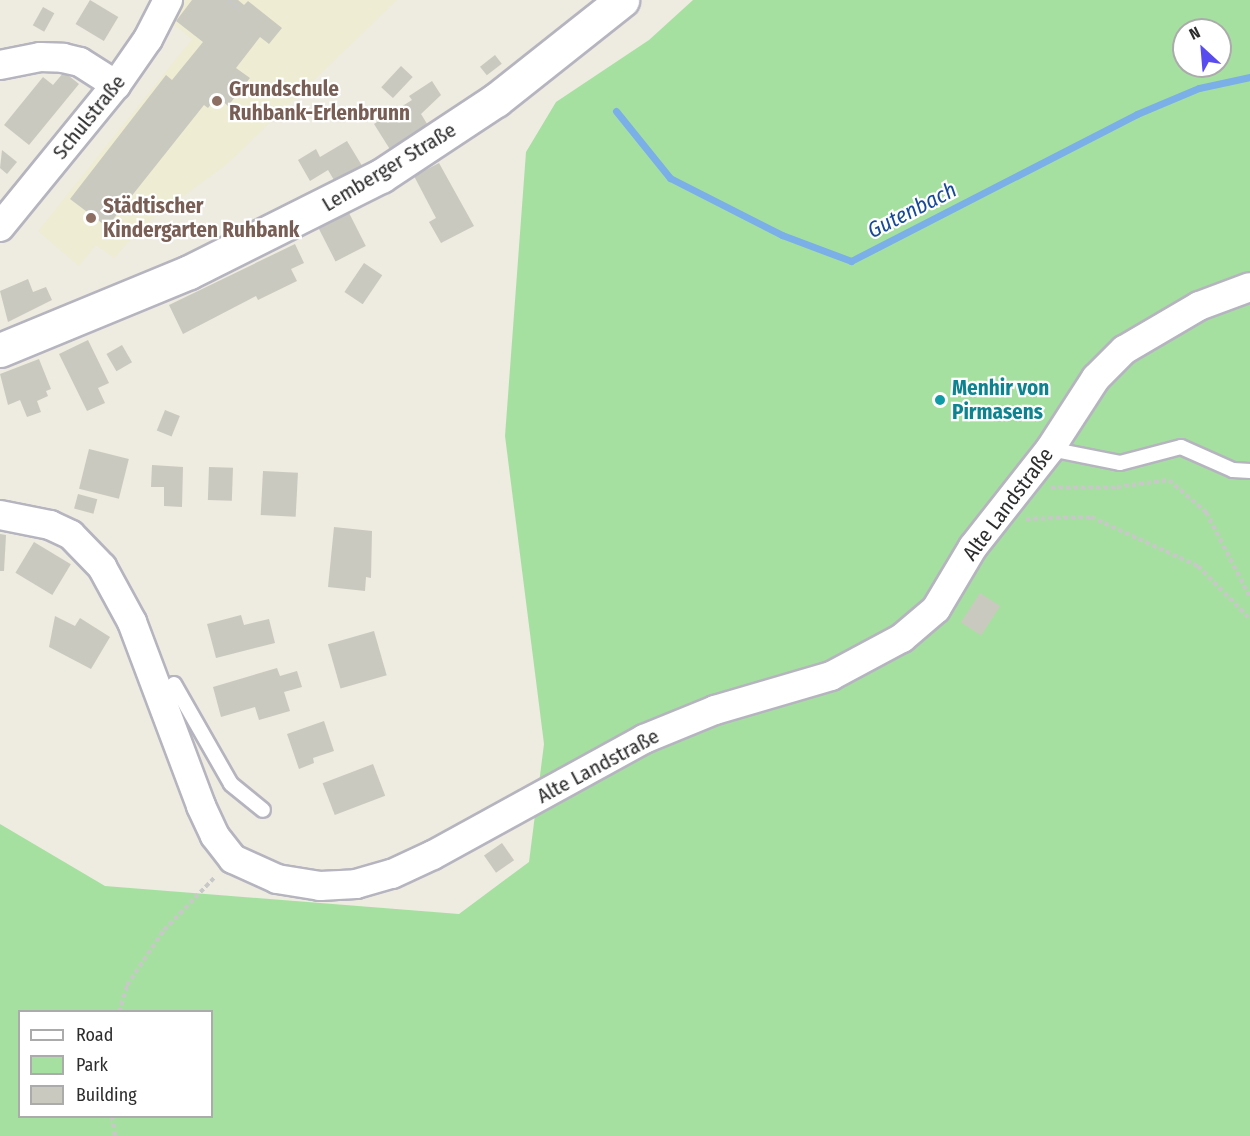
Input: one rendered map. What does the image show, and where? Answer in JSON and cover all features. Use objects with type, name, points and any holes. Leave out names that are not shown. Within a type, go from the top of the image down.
[{"type":"main road","name":"Lemberger Straße","points":[[0,350],[189,272],[381,176],[496,100],[611,5]]},
{"type":"street","name":"Schulstraße","points":[[0,227],[116,85],[148,39],[168,0]]},
{"type":"street","points":[[0,65],[40,57],[63,58],[80,62],[116,85]]},
{"type":"street","name":"Alte Landstraße","points":[[0,516],[50,525],[71,535],[102,567],[132,622],[201,806],[215,836],[233,859],[277,879],[320,886],[356,884],[392,874],[508,815],[644,739],[684,721],[831,676],[860,663],[902,638],[936,609],[993,520],[1050,449],[1096,378],[1124,350],[1199,306],[1250,287]]},
{"type":"lane","points":[[1050,449],[1120,463],[1181,447],[1233,470],[1250,471]]},
{"type":"lane","points":[[174,684],[231,784],[263,810]]},
{"type":"path","points":[[228,0],[240,10]]},
{"type":"path","points":[[1020,488],[1117,487],[1169,480],[1206,512],[1250,597]]},
{"type":"path","points":[[993,520],[1091,517],[1198,566],[1250,619]]},
{"type":"path","points":[[119,1010],[127,985],[164,930],[233,859]]},
{"type":"path","points":[[112,1118],[115,1136]]},
{"type":"shaded area","name":"Grundschule Ruhbank-Erlenbrunn","points":[[185,0],[397,0],[227,164],[143,226],[114,258],[96,245],[79,266],[38,231],[192,39],[169,21]]},
{"type":"green space","points":[[693,0],[1250,0],[1250,1136],[0,1136],[0,824],[105,886],[459,914],[529,862],[544,744],[505,436],[526,152],[556,102],[649,40]]},
{"type":"building","points":[[90,0],[118,17],[104,41],[76,24]]},
{"type":"building","points":[[192,0],[238,0],[244,5],[248,1],[282,28],[269,44],[260,37],[236,68],[250,78],[228,106],[217,96],[208,108],[204,105],[107,227],[70,199],[166,75],[172,80],[203,42],[176,21]]},
{"type":"building","points":[[43,7],[54,13],[44,32],[33,25]]},
{"type":"building","points":[[495,55],[502,64],[487,75],[480,67]]},
{"type":"building","points":[[401,66],[413,77],[393,98],[381,87]]},
{"type":"building","points":[[64,72],[79,84],[29,145],[4,125],[43,77],[53,85]]},
{"type":"building","points":[[432,81],[441,95],[421,114],[429,127],[391,151],[374,124],[412,100],[409,96]]},
{"type":"building","points":[[347,141],[364,169],[337,185],[328,170],[310,181],[298,160],[316,149],[320,157]]},
{"type":"building","points":[[2,150],[17,162],[7,174],[0,168]]},
{"type":"building","points":[[439,163],[474,226],[441,243],[429,222],[436,218],[414,176]]},
{"type":"building","points":[[349,213],[366,246],[336,261],[319,228]]},
{"type":"building","points":[[295,244],[304,263],[291,269],[297,281],[258,300],[256,296],[183,334],[169,305]]},
{"type":"building","points":[[364,263],[382,275],[363,304],[344,292]]},
{"type":"building","points":[[28,279],[33,292],[46,287],[52,300],[8,322],[0,291]]},
{"type":"building","points":[[88,340],[109,383],[98,388],[105,403],[87,411],[59,354]]},
{"type":"building","points":[[122,345],[132,362],[116,371],[106,354]]},
{"type":"building","points":[[39,359],[51,389],[46,391],[48,396],[37,401],[41,412],[27,417],[20,400],[8,405],[0,374]]},
{"type":"building","points":[[165,410],[180,416],[172,436],[157,430]]},
{"type":"building","points":[[89,449],[129,459],[119,499],[79,489]]},
{"type":"building","points":[[152,465],[183,467],[182,507],[164,506],[164,487],[151,487]]},
{"type":"building","points":[[209,467],[233,468],[232,501],[208,500]]},
{"type":"building","points":[[263,471],[298,473],[296,517],[261,515]]},
{"type":"building","points":[[78,494],[97,499],[93,514],[74,508]]},
{"type":"building","points":[[334,527],[372,531],[371,578],[366,577],[365,591],[328,587]]},
{"type":"building","points":[[0,534],[6,535],[4,571],[0,571]]},
{"type":"building","points":[[34,542],[71,564],[52,595],[15,573]]},
{"type":"building","points":[[980,593],[1000,606],[981,635],[961,622]]},
{"type":"building","points":[[241,615],[244,625],[269,619],[275,643],[216,658],[207,624]]},
{"type":"building","points":[[55,616],[75,626],[80,618],[110,637],[91,669],[49,647]]},
{"type":"building","points":[[374,631],[387,675],[341,688],[328,644]]},
{"type":"building","points":[[277,668],[280,676],[297,671],[302,687],[284,692],[290,711],[259,720],[255,707],[221,717],[213,687]]},
{"type":"building","points":[[324,721],[334,751],[313,758],[314,763],[299,769],[287,734]]},
{"type":"building","points":[[373,764],[385,796],[335,815],[323,783]]},
{"type":"building","points":[[502,843],[514,860],[496,873],[484,856]]},
{"type":"waterway","name":"Gutenbach","points":[[616,111],[670,178],[782,235],[851,261],[1137,114],[1199,88],[1250,77]]},
{"type":"place","name":"Grundschule Ruhbank-Erlenbrunn","points":[[217,101]]},
{"type":"place","name":"Städtischer Kindergarten Ruhbank","points":[[91,218]]},
{"type":"place","name":"Menhir von Pirmasens","points":[[940,400]]}]
